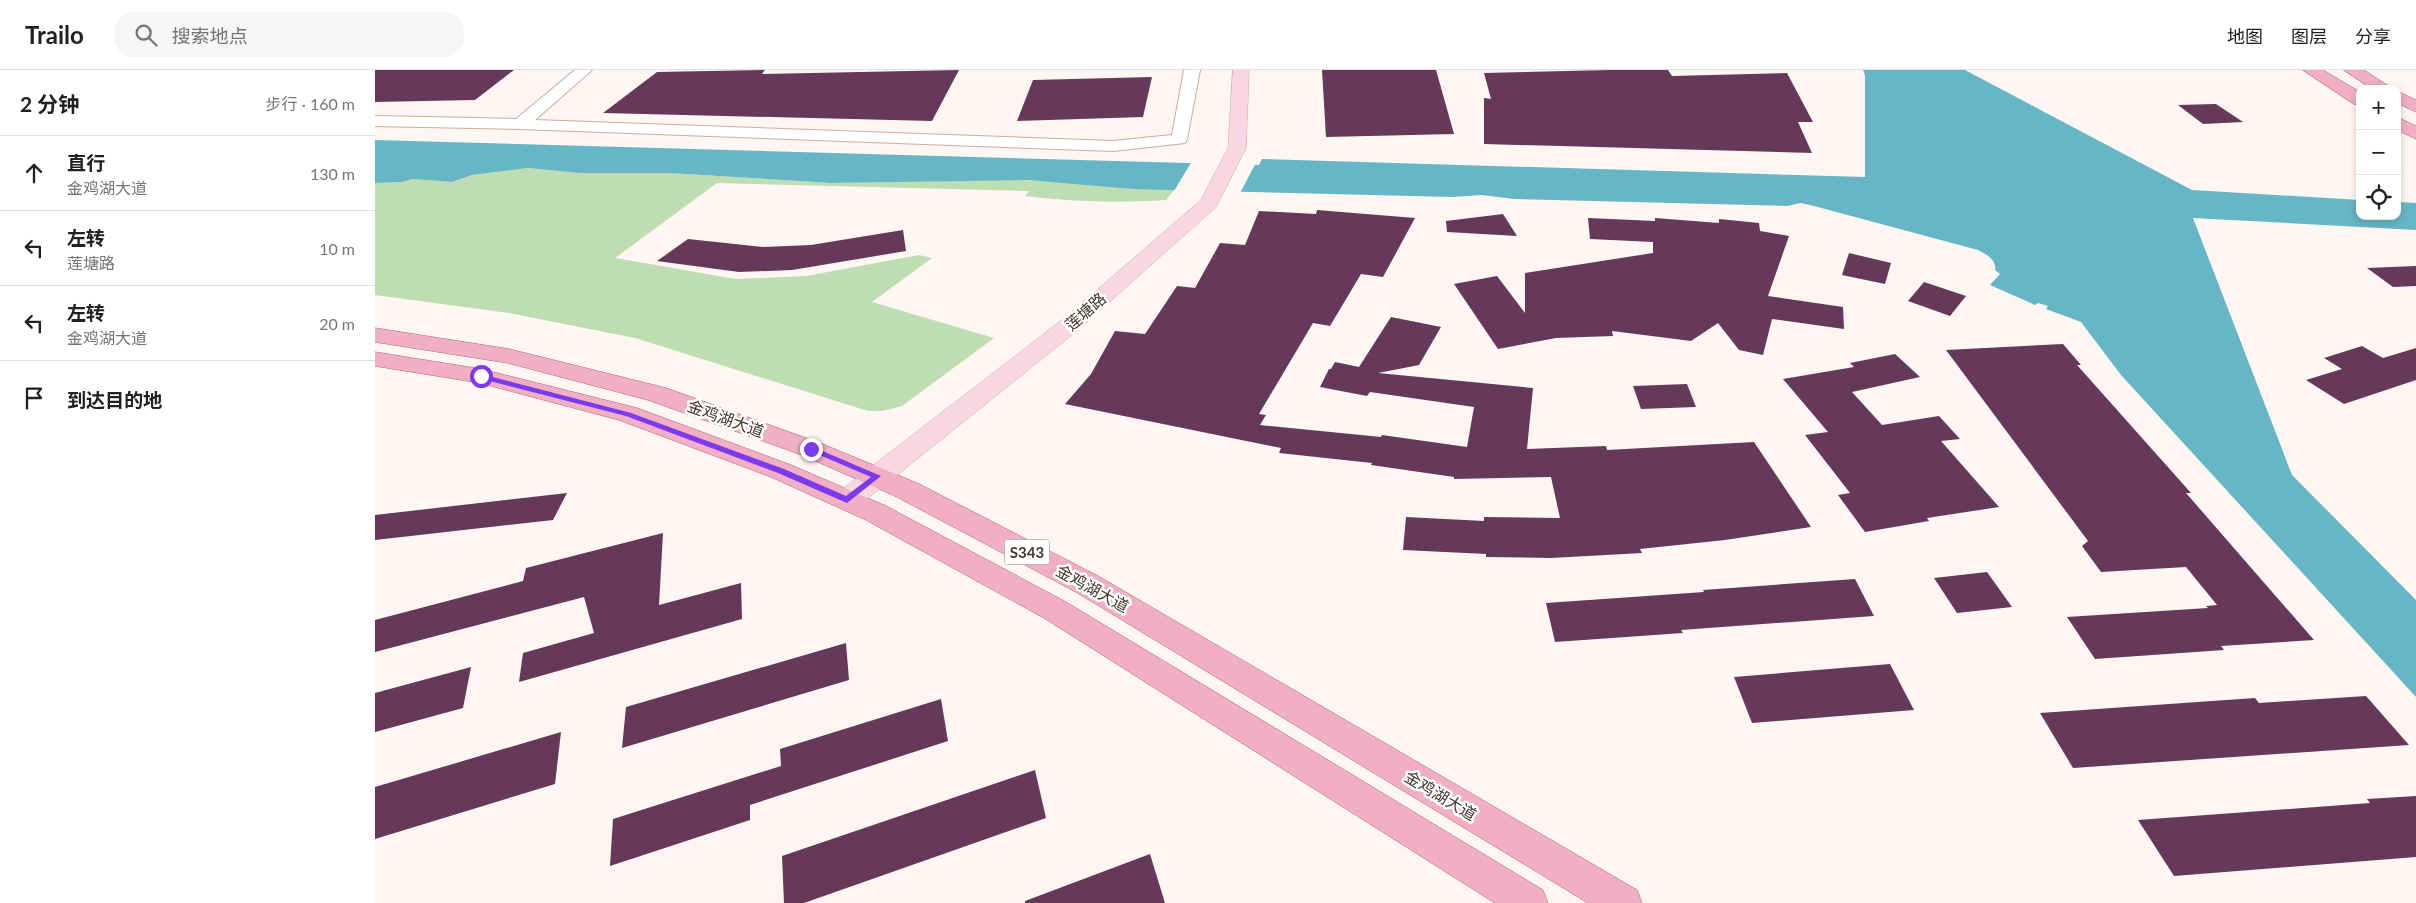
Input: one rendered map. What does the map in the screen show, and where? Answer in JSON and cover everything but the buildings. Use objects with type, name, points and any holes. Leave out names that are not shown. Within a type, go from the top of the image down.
[{"type":"main road","points":[[2311,70],[2356,98]]},
{"type":"main road","points":[[2352,70],[2378,85]]},
{"type":"main road","points":[[2401,98],[2416,107]]},
{"type":"main road","points":[[2401,125],[2416,134]]},
{"type":"main road","name":"金鸡湖大道","points":[[375,336],[509,356],[657,394],[811,449],[877,476],[1087,584],[1623,903]]},
{"type":"main road","name":"金鸡湖大道","points":[[375,359],[481,376],[628,414],[781,471],[876,513],[1055,610],[1529,903]]},
{"type":"street","points":[[520,124],[584,70]]},
{"type":"street","points":[[375,121],[520,124],[1113,146],[1179,139],[1192,70]]},
{"type":"street","name":"莲塘路","points":[[847,500],[1070,325],[1209,202],[1237,148],[1241,70]]},
{"type":"green space","points":[[528,168],[579,173],[669,173],[831,183],[1012,180],[1058,181],[1132,189],[1175,189],[1166,200],[1113,202],[1061,200],[1025,196],[1029,191],[717,183],[615,258],[736,279],[806,276],[919,255],[932,258],[872,302],[994,338],[902,406],[882,411],[868,411],[635,338],[509,313],[375,295],[375,183],[402,182],[413,179],[452,182],[472,175]]},
{"type":"water","points":[[1863,70],[1965,70],[2192,190],[2356,200],[2356,220],[2401,220],[2401,202],[2416,203],[2416,230],[2193,218],[2292,475],[2416,600],[2416,697],[2121,375],[2081,322],[2046,309],[2048,306],[2038,303],[2035,305],[1990,285],[2000,274],[1995,270],[1994,263],[1990,258],[1978,250],[1814,206],[1801,203],[1787,206],[1514,199],[1482,195],[1452,197],[1132,189],[1028,180],[831,183],[669,173],[579,173],[528,168],[472,175],[452,182],[413,179],[402,182],[375,183],[375,140],[1259,165],[1262,159],[1865,177],[1865,75]]},
{"type":"pier","points":[[1192,161],[1256,163],[1240,193],[1174,191]]},
{"type":"route","points":[[481,376],[628,414],[781,471],[847,500],[877,476],[811,449]]}]
